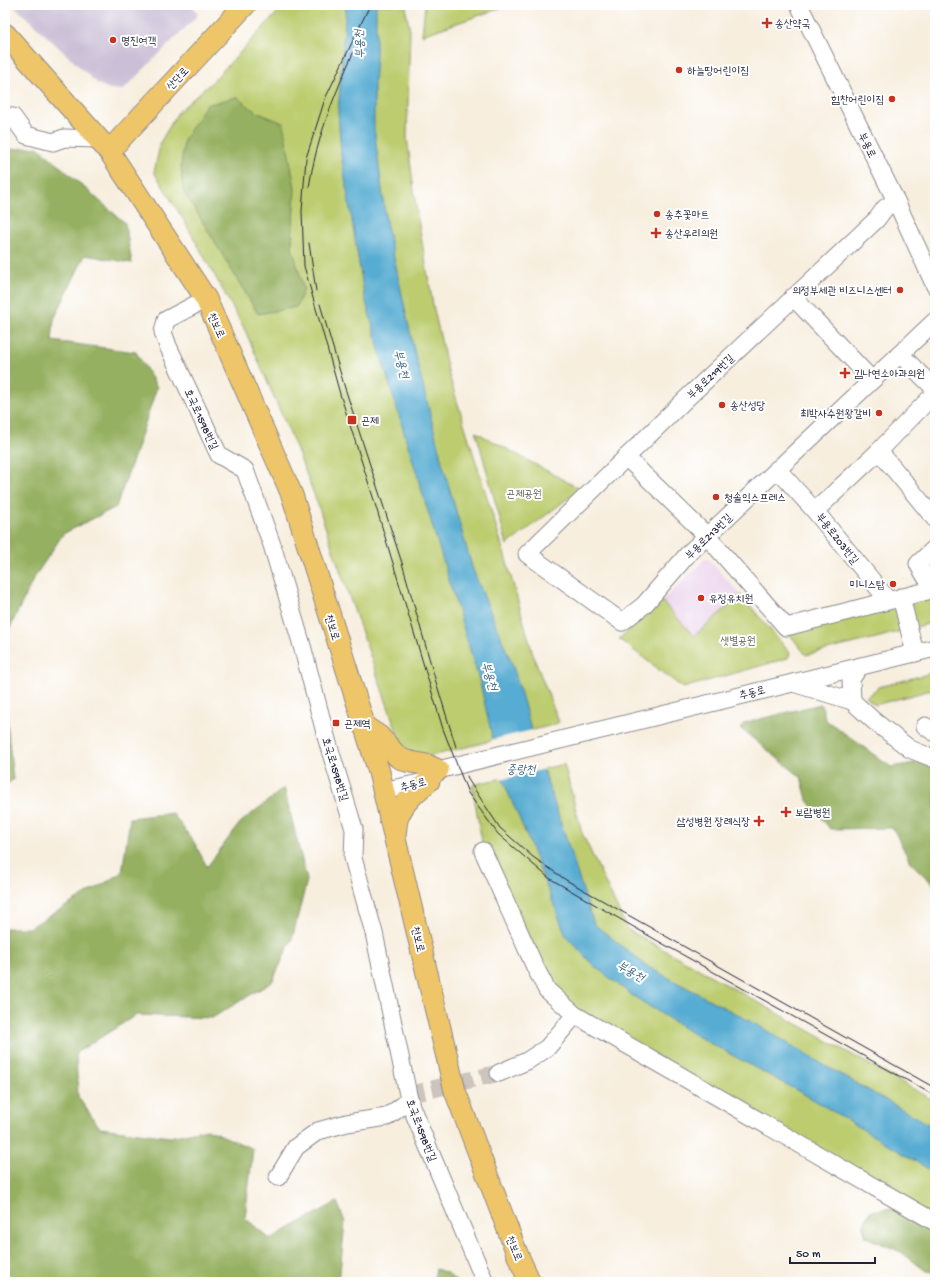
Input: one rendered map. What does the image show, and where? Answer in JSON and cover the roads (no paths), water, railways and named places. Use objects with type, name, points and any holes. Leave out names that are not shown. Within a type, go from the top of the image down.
[{"type":"main road","name":"산단로","points":[[103,145],[245,5]]},
{"type":"main road","name":"천보로","points":[[5,34],[103,145],[206,299],[292,495],[379,772],[455,1091],[518,1256],[530,1282]]},
{"type":"main road","points":[[364,726],[379,736],[398,757],[406,761],[427,765],[434,776],[412,795],[406,803],[398,817],[395,836]]},
{"type":"street","name":"부용로","points":[[799,5],[896,201],[935,286]]},
{"type":"street","points":[[5,116],[13,117],[26,135],[53,142],[64,138],[103,145]]},
{"type":"street","name":"부용로219번길","points":[[527,554],[626,457],[877,219],[885,208],[896,201]]},
{"type":"street","points":[[793,298],[872,380]]},
{"type":"street","name":"호국로1598번길","points":[[206,299],[166,320],[163,332],[168,346],[219,455],[246,470],[272,545],[301,642],[327,740],[354,829],[353,858],[376,941],[410,1100],[485,1282]]},
{"type":"street","name":"부용로213번길","points":[[527,554],[622,622],[644,605],[688,554],[935,321]]},
{"type":"street","points":[[900,354],[935,389]]},
{"type":"street","name":"부용로203번길","points":[[894,598],[815,511],[879,451],[935,393]]},
{"type":"street","points":[[879,451],[935,519]]},
{"type":"street","points":[[626,457],[707,536],[786,627],[894,598],[934,589],[918,564],[935,548]]},
{"type":"street","points":[[777,469],[815,511]]},
{"type":"street","points":[[894,598],[915,653]]},
{"type":"street","name":"추동로","points":[[383,791],[570,737],[935,648]]},
{"type":"street","points":[[852,701],[851,679],[860,666]]},
{"type":"street","points":[[791,683],[852,701],[874,721],[910,749],[935,759]]},
{"type":"street","points":[[935,724],[925,726],[935,733]]},
{"type":"street","points":[[483,851],[535,967],[547,990],[575,1015],[935,1222]]},
{"type":"street","points":[[499,1073],[527,1061],[547,1048],[575,1015]]},
{"type":"street","points":[[278,1177],[296,1147],[318,1131],[347,1123],[387,1117],[410,1100]]},
{"type":"water","name":"중랑천","points":[[346,5],[376,5],[374,127],[386,221],[415,354],[442,462],[473,570],[513,666],[538,753],[594,924],[648,967],[759,1026],[935,1128],[935,1173],[809,1097],[695,1035],[633,996],[593,965],[566,936],[526,834],[501,776],[480,683],[380,353],[364,294],[341,154],[338,112]]},
{"type":"tunnel","points":[[408,1095],[499,1073]]},
{"type":"tram line","points":[[370,5],[325,99],[306,158],[302,211],[304,266],[340,394],[373,497],[443,729],[468,793],[498,834],[549,878],[658,941],[935,1096]]},
{"type":"tram line","points":[[309,187],[321,135],[339,85],[353,53]]},
{"type":"tram line","points":[[309,243],[316,291]]},
{"type":"tram line","points":[[320,304],[344,385],[402,563],[456,747]]},
{"type":"tram line","points":[[467,776],[500,828],[533,857],[566,880],[935,1088]]},
{"type":"place","name":"송산약국","points":[[767,23]]},
{"type":"place","name":"명진여객","points":[[113,40]]},
{"type":"place","name":"하늘땅어린이집","points":[[679,70]]},
{"type":"place","name":"힘찬어린이집","points":[[892,99]]},
{"type":"place","name":"송추꽃마트","points":[[657,214]]},
{"type":"place","name":"송산우리의원","points":[[656,233]]},
{"type":"place","name":"의정부세관 비즈니스센터","points":[[900,290]]},
{"type":"place","name":"김나연소아과의원","points":[[845,373]]},
{"type":"place","name":"송산성당","points":[[722,405]]},
{"type":"place","name":"최박사수원왕갈비","points":[[879,413]]},
{"type":"place","name":"곤제","points":[[352,420]]},
{"type":"place","name":"청솔익스프레스","points":[[716,497]]},
{"type":"place","name":"미니스탑","points":[[893,584]]},
{"type":"place","name":"유정유치원","points":[[701,598]]},
{"type":"place","name":"곤제역","points":[[336,723]]},
{"type":"place","name":"보람병원","points":[[786,812]]},
{"type":"place","name":"삼성병원 장례식장","points":[[759,821]]},
{"type":"water label","name":"부용천","points":[[359,44]]},
{"type":"water label","name":"부용천","points":[[402,364]]},
{"type":"water label","name":"부용천","points":[[490,676]]},
{"type":"water label","name":"부용천","points":[[631,971]]},
{"type":"park label","name":"곤제공원","points":[[524,493]]},
{"type":"park label","name":"샛별공원","points":[[738,640]]}]
